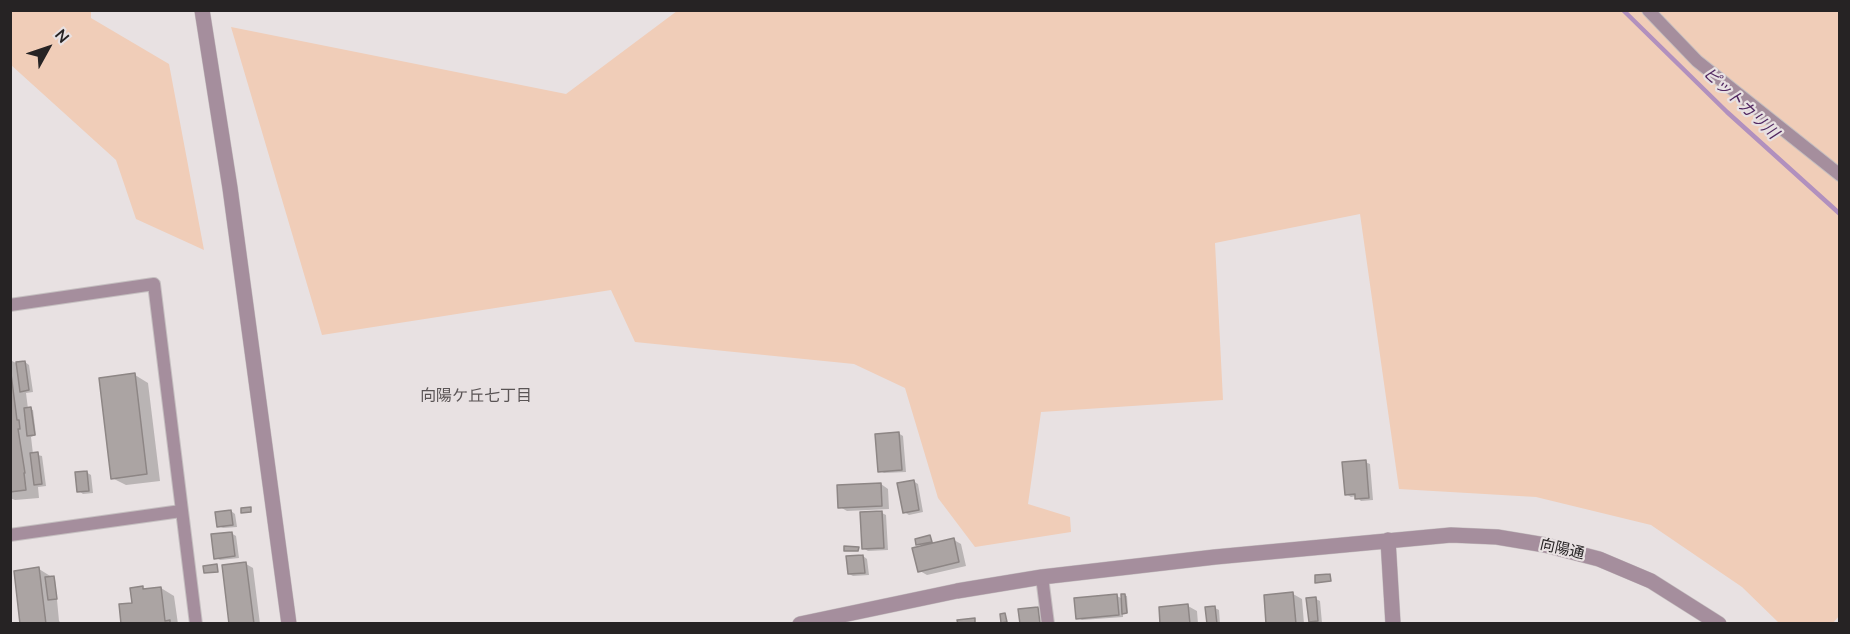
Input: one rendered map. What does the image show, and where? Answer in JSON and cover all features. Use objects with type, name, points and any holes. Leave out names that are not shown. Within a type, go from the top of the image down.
[{"type":"street","points":[[202,10],[230,188],[289,624]]},
{"type":"street","points":[[1648,10],[1697,61],[1839,175]]},
{"type":"street","points":[[10,305],[154,284],[196,624]]},
{"type":"street","points":[[10,535],[181,512]]},
{"type":"street","name":"向陽通","points":[[809,623],[957,591],[1042,577],[1215,557],[1451,535],[1497,537],[1567,550],[1599,559],[1651,581],[1719,624]]},
{"type":"street","points":[[1388,540],[1393,624]]},
{"type":"street","points":[[1042,577],[1048,624]]},
{"type":"shaded area","points":[[11,10],[91,11],[91,18],[169,64],[204,250],[136,219],[116,160],[11,65]]},
{"type":"shaded area","points":[[677,11],[1839,11],[1839,616],[1833,623],[1779,623],[1742,587],[1651,525],[1536,497],[1399,489],[1360,214],[1215,243],[1223,400],[1041,412],[1028,504],[1070,517],[1071,532],[975,547],[938,498],[905,388],[854,364],[635,342],[611,290],[322,335],[231,27],[566,94]]},
{"type":"building","points":[[25,361],[29,390],[20,392],[16,362]]},
{"type":"building","points":[[10,366],[17,420],[19,420],[20,429],[18,429],[26,490],[10,492]]},
{"type":"building","points":[[135,373],[147,474],[111,479],[99,378]]},
{"type":"building","points":[[31,407],[35,435],[27,436],[24,408]]},
{"type":"building","points":[[899,432],[902,470],[878,472],[875,434]]},
{"type":"building","points":[[38,452],[42,484],[34,485],[30,453]]},
{"type":"building","points":[[1366,460],[1369,498],[1355,499],[1355,494],[1345,495],[1342,462]]},
{"type":"building","points":[[87,471],[89,491],[77,492],[75,472]]},
{"type":"building","points":[[914,480],[919,510],[903,513],[897,483]]},
{"type":"building","points":[[881,483],[882,506],[838,508],[837,485]]},
{"type":"building","points":[[251,507],[251,512],[241,513],[241,508]]},
{"type":"building","points":[[231,510],[233,525],[217,527],[215,512]]},
{"type":"building","points":[[882,511],[884,548],[862,549],[860,512]]},
{"type":"building","points":[[232,532],[235,556],[214,559],[211,534]]},
{"type":"building","points":[[930,535],[932,542],[916,545],[915,539]]},
{"type":"building","points":[[954,538],[959,562],[918,572],[912,548]]},
{"type":"building","points":[[844,546],[859,547],[858,551],[844,551]]},
{"type":"building","points":[[863,555],[865,573],[848,574],[846,556]]},
{"type":"building","points":[[246,562],[254,624],[229,624],[222,565]]},
{"type":"building","points":[[217,564],[218,572],[204,573],[203,566]]},
{"type":"building","points":[[39,567],[46,624],[20,624],[14,571]]},
{"type":"building","points":[[1330,574],[1331,581],[1315,583],[1315,575]]},
{"type":"building","points":[[54,576],[57,599],[48,600],[45,577]]},
{"type":"building","points":[[143,586],[143,589],[161,587],[165,621],[170,620],[170,624],[121,624],[119,604],[132,603],[130,588]]},
{"type":"building","points":[[1293,592],[1296,624],[1266,624],[1264,595]]},
{"type":"building","points":[[1117,594],[1119,615],[1076,619],[1074,598]]},
{"type":"building","points":[[1121,594],[1125,594],[1127,613],[1122,614]]},
{"type":"building","points":[[1316,597],[1318,621],[1309,622],[1306,598]]},
{"type":"building","points":[[1188,604],[1190,624],[1160,624],[1159,607]]},
{"type":"building","points":[[1215,606],[1217,624],[1207,624],[1205,607]]},
{"type":"building","points":[[1038,607],[1040,624],[1020,624],[1018,609]]},
{"type":"building","points":[[1005,613],[1007,622],[1001,623],[1000,614]]},
{"type":"building","points":[[975,618],[975,624],[958,624],[957,620]]},
{"type":"waterway","name":"ピットカリ川","points":[[1623,10],[1727,112],[1840,214]]},
{"type":"district","name":"向陽ケ丘七丁目","points":[[476,397]]}]
